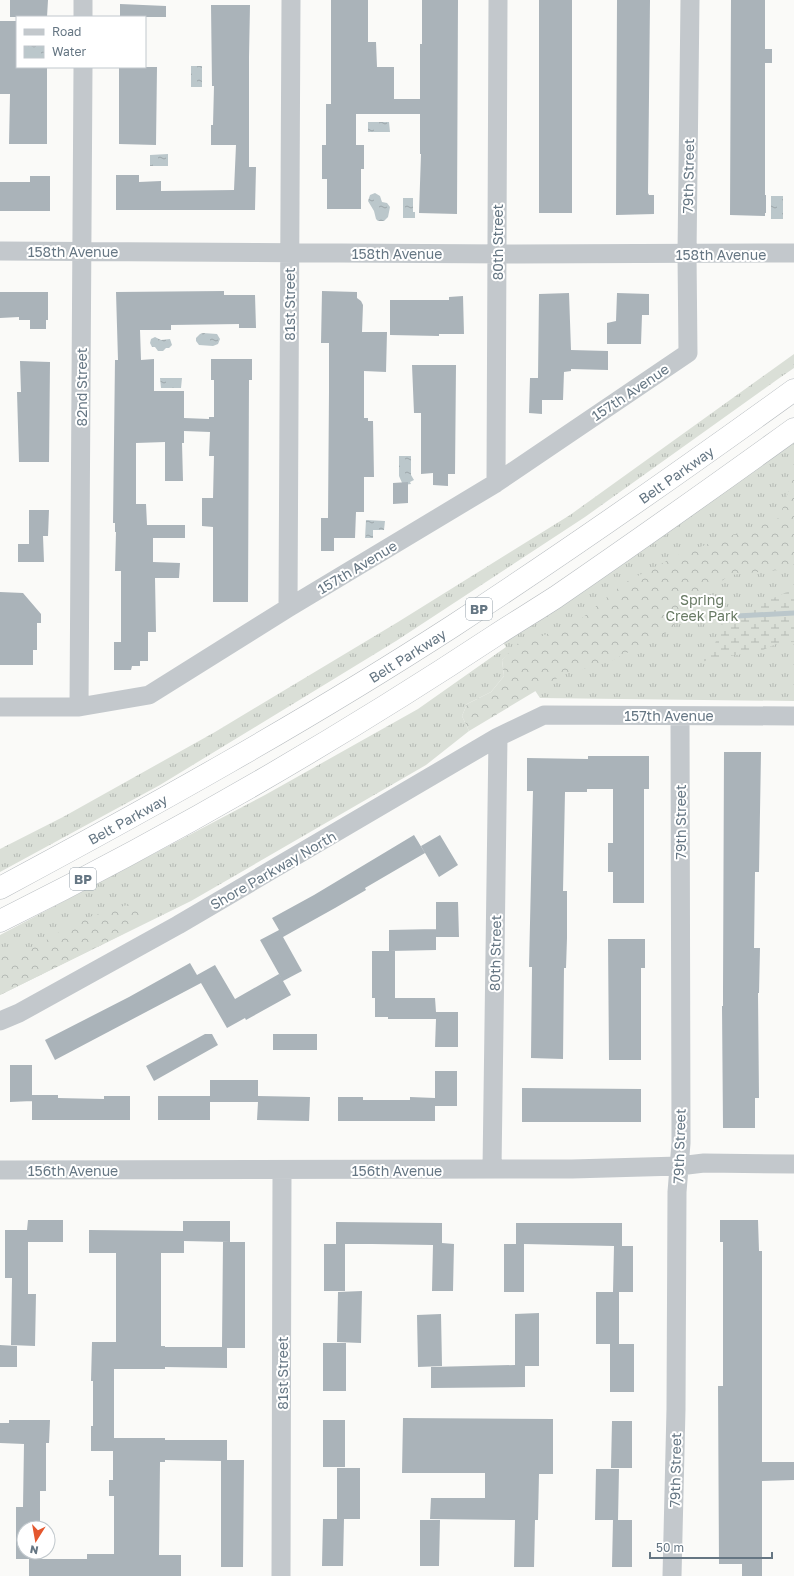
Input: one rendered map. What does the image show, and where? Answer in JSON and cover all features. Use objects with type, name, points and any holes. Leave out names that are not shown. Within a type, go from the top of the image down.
[{"type":"highway","name":"Belt Parkway","points":[[0,888],[226,763],[451,627],[615,517],[794,390]]},
{"type":"highway","name":"BP","points":[[0,922],[64,890],[224,802],[310,752],[553,598],[697,499],[794,429]]},
{"type":"street","points":[[83,0],[83,16]]},
{"type":"street","name":"81st Street","points":[[288,608],[291,0]]},
{"type":"street","name":"80th Street","points":[[496,483],[498,0]]},
{"type":"street","name":"79th Street","points":[[688,353],[687,254],[690,0]]},
{"type":"street","name":"82nd Street","points":[[79,707],[83,68]]},
{"type":"street","name":"158th Avenue","points":[[0,251],[497,254],[794,253]]},
{"type":"street","name":"157th Avenue","points":[[0,707],[79,707],[149,695],[288,608],[496,483],[688,353]]},
{"type":"street","name":"157th Avenue","points":[[544,715],[794,716]]},
{"type":"street","name":"Shore Parkway North","points":[[0,1021],[19,1013],[178,925],[498,737],[544,715]]},
{"type":"street","name":"79th Street","points":[[672,1576],[676,1410],[677,1192],[681,1143],[680,716]]},
{"type":"street","name":"80th Street","points":[[492,1169],[498,737]]},
{"type":"street","name":"156th Avenue","points":[[0,1170],[572,1169],[679,1166],[704,1163],[794,1164]]},
{"type":"street","name":"81st Street","points":[[281,1576],[282,1170]]},
{"type":"green space","points":[[794,354],[794,368],[585,517],[396,641],[160,785],[0,872],[0,849],[63,817],[215,732],[398,622],[570,515]]},
{"type":"green space","name":"Spring Creek Park","points":[[794,429],[794,701],[540,698],[510,653],[502,660],[504,676],[491,692],[467,704],[462,716],[469,731],[426,765],[191,901],[0,995],[0,935],[265,795],[418,709],[506,647],[497,634]]},
{"type":"green space","points":[[794,476],[794,563],[778,570],[730,575],[693,601],[670,631],[609,662],[564,674],[469,731],[462,716],[467,704],[491,692],[504,676],[502,660],[517,644],[550,633],[582,618],[624,583],[678,555],[779,518]]},
{"type":"green space","points":[[794,589],[794,642],[778,643],[763,650],[700,662],[714,646],[726,613],[746,610]]},
{"type":"green space","points":[[130,904],[147,912],[123,934],[0,995],[0,957],[35,947],[77,921]]},
{"type":"water","points":[[191,66],[202,66],[202,87],[191,87]]},
{"type":"water","points":[[368,122],[389,122],[390,132],[368,132]]},
{"type":"water","points":[[168,154],[168,166],[150,166],[150,155]]},
{"type":"water","points":[[375,193],[380,196],[382,202],[387,203],[390,207],[388,217],[384,221],[378,221],[376,219],[374,211],[368,201],[370,195]]},
{"type":"water","points":[[771,196],[783,196],[783,219],[771,219]]},
{"type":"water","points":[[403,198],[413,198],[413,212],[415,212],[415,218],[403,218]]},
{"type":"water","points":[[203,333],[217,334],[220,339],[218,344],[213,346],[199,345],[196,338]]},
{"type":"water","points":[[155,337],[161,340],[170,339],[172,345],[163,351],[158,351],[155,347],[152,347],[150,343],[151,339]]},
{"type":"water","points":[[160,378],[182,378],[181,388],[161,388]]},
{"type":"water","points":[[399,456],[411,456],[411,475],[414,480],[410,482],[411,484],[403,485],[399,476]]},
{"type":"water","points":[[366,520],[385,521],[384,530],[373,530],[373,538],[365,538]]},
{"type":"building","points":[[10,0],[48,0],[47,16],[10,17]]},
{"type":"building","points":[[331,0],[368,0],[368,42],[376,42],[377,67],[394,67],[394,99],[420,99],[422,0],[458,0],[457,214],[419,213],[421,154],[420,114],[356,114],[356,145],[364,145],[364,169],[361,169],[361,209],[327,209],[327,179],[322,179],[322,145],[326,145],[326,104],[331,104]]},
{"type":"building","points":[[539,0],[572,0],[572,213],[539,213]]},
{"type":"building","points":[[617,0],[650,0],[648,193],[649,195],[654,195],[654,214],[616,215]]},
{"type":"building","points":[[731,0],[765,0],[765,49],[772,49],[772,63],[765,63],[765,216],[730,215]]},
{"type":"building","points":[[120,4],[166,6],[166,17],[120,16]]},
{"type":"building","points":[[211,5],[250,5],[249,167],[256,167],[255,210],[116,210],[116,175],[139,175],[139,182],[161,181],[161,191],[234,190],[236,145],[211,145],[214,86],[212,86]]},
{"type":"building","points":[[0,21],[16,21],[16,68],[47,68],[47,144],[9,144],[10,94],[0,94]]},
{"type":"building","points":[[157,67],[156,145],[119,144],[119,68]]},
{"type":"building","points":[[30,176],[50,176],[50,211],[0,211],[0,182],[30,182]]},
{"type":"building","points":[[224,291],[224,295],[255,295],[256,328],[239,328],[239,324],[171,325],[171,330],[140,330],[141,360],[154,359],[154,391],[184,391],[184,418],[209,419],[209,417],[214,417],[214,380],[211,380],[211,359],[252,359],[252,380],[249,380],[248,602],[213,602],[213,527],[202,526],[202,498],[213,498],[214,456],[209,456],[210,432],[184,431],[184,443],[182,443],[183,481],[165,481],[165,442],[136,443],[136,504],[146,504],[147,525],[185,525],[185,538],[153,538],[153,562],[180,563],[179,578],[155,578],[156,632],[148,632],[148,661],[140,661],[140,666],[132,666],[131,670],[114,670],[114,642],[121,642],[121,571],[115,571],[116,532],[115,523],[113,523],[115,360],[118,360],[116,292]]},
{"type":"building","points":[[322,291],[357,292],[357,298],[363,305],[362,332],[387,332],[386,372],[364,371],[364,418],[368,418],[368,421],[373,421],[374,477],[364,477],[364,512],[356,512],[355,538],[334,538],[334,551],[321,551],[321,518],[328,518],[329,392],[329,343],[321,343]]},
{"type":"building","points":[[0,292],[48,292],[48,320],[46,320],[46,329],[30,329],[30,320],[19,320],[19,317],[0,318]]},
{"type":"building","points":[[569,293],[571,350],[608,351],[608,370],[571,369],[571,371],[564,372],[563,400],[542,400],[542,414],[529,413],[530,378],[538,378],[539,294]]},
{"type":"building","points":[[617,293],[649,294],[649,315],[642,315],[641,344],[607,344],[607,323],[616,321]]},
{"type":"building","points":[[463,296],[464,334],[439,334],[439,336],[390,335],[390,300],[449,300],[449,297]]},
{"type":"building","points":[[20,361],[50,362],[49,462],[19,462],[17,392],[21,392]]},
{"type":"building","points":[[412,365],[456,365],[455,474],[448,474],[448,486],[433,485],[433,473],[421,474],[421,413],[414,413]]},
{"type":"building","points":[[408,482],[408,503],[393,504],[393,483]]},
{"type":"building","points":[[29,510],[49,510],[48,536],[43,536],[44,562],[18,562],[18,544],[29,544]]},
{"type":"building","points":[[0,592],[23,593],[41,614],[41,623],[37,623],[37,650],[33,650],[33,665],[0,665]]},
{"type":"building","points":[[724,752],[761,752],[759,872],[755,872],[754,948],[760,948],[758,993],[759,1098],[755,1098],[755,1128],[723,1128],[722,1006]]},
{"type":"building","points":[[588,756],[649,756],[649,789],[644,789],[644,903],[613,903],[613,872],[608,872],[608,843],[613,843],[613,789],[587,789],[587,792],[565,792],[563,891],[567,891],[567,938],[566,968],[564,968],[563,1059],[531,1058],[532,967],[529,967],[533,791],[527,791],[527,758],[588,759]]},
{"type":"building","points":[[414,835],[425,853],[365,888],[366,890],[283,937],[302,971],[283,981],[260,940],[279,930],[272,918],[314,895]]},
{"type":"building","points":[[440,835],[458,865],[439,877],[421,846]]},
{"type":"building","points":[[436,902],[458,902],[459,937],[436,937]]},
{"type":"building","points":[[436,929],[436,950],[390,951],[395,951],[395,998],[435,998],[436,1012],[458,1012],[458,1047],[435,1047],[436,1019],[388,1019],[388,1017],[375,1017],[375,998],[372,998],[372,951],[389,951],[389,930]]},
{"type":"building","points":[[608,939],[645,939],[645,968],[641,968],[641,1060],[609,1060]]},
{"type":"building","points":[[190,963],[197,975],[215,965],[235,999],[279,974],[291,995],[246,1020],[245,1018],[227,1028],[201,983],[55,1060],[45,1040],[129,997]]},
{"type":"building","points":[[205,1034],[212,1034],[218,1045],[154,1081],[146,1066]]},
{"type":"building","points":[[273,1034],[317,1034],[317,1050],[273,1050]]},
{"type":"building","points":[[10,1065],[32,1065],[32,1101],[10,1102]]},
{"type":"building","points":[[435,1071],[457,1071],[457,1106],[435,1106],[435,1121],[338,1121],[338,1097],[363,1097],[363,1100],[410,1100],[410,1097],[435,1098]]},
{"type":"building","points":[[210,1080],[258,1080],[258,1096],[310,1097],[309,1121],[257,1120],[258,1102],[210,1102],[210,1120],[158,1120],[158,1096],[210,1096]]},
{"type":"building","points":[[522,1088],[641,1089],[641,1122],[522,1122]]},
{"type":"building","points":[[32,1095],[58,1095],[58,1098],[104,1099],[104,1096],[130,1096],[130,1120],[32,1120]]},
{"type":"building","points":[[28,1220],[63,1220],[63,1242],[28,1242],[28,1294],[36,1294],[35,1346],[11,1345],[12,1278],[5,1278],[5,1230],[27,1230]]},
{"type":"building","points":[[720,1220],[758,1220],[759,1251],[762,1251],[762,1462],[794,1462],[794,1480],[762,1481],[762,1576],[742,1576],[742,1564],[719,1564],[718,1386],[723,1386],[723,1242],[720,1242]]},
{"type":"building","points":[[183,1221],[230,1221],[230,1242],[245,1242],[245,1348],[227,1348],[227,1368],[165,1367],[165,1369],[114,1369],[114,1438],[227,1440],[227,1460],[244,1460],[243,1567],[221,1567],[221,1461],[165,1460],[165,1462],[160,1462],[159,1555],[181,1555],[181,1576],[29,1576],[29,1560],[87,1559],[87,1554],[114,1554],[114,1496],[109,1496],[109,1480],[113,1480],[113,1451],[91,1451],[91,1426],[93,1426],[93,1381],[91,1381],[92,1342],[116,1342],[116,1253],[89,1253],[89,1230],[183,1231]],"holes":[[[184,1241],[230,1242],[223,1242],[222,1347],[161,1346],[161,1253],[184,1253]]]},
{"type":"building","points":[[336,1222],[442,1223],[442,1243],[454,1244],[453,1291],[432,1291],[433,1245],[345,1244],[345,1291],[324,1291],[324,1244],[336,1244]]},
{"type":"building","points":[[516,1223],[622,1223],[622,1246],[633,1246],[633,1292],[619,1292],[619,1344],[596,1344],[596,1292],[613,1292],[614,1246],[524,1244],[524,1292],[504,1292],[504,1244],[516,1244]]},
{"type":"building","points":[[362,1291],[361,1343],[337,1342],[338,1292]]},
{"type":"building","points":[[539,1313],[539,1366],[525,1366],[525,1387],[431,1388],[431,1367],[515,1365],[515,1314]]},
{"type":"building","points":[[441,1314],[442,1366],[418,1367],[417,1315]]},
{"type":"building","points":[[323,1343],[346,1343],[346,1391],[323,1391]]},
{"type":"building","points":[[610,1344],[634,1344],[634,1392],[610,1392]]},
{"type":"building","points":[[0,1345],[17,1346],[17,1367],[0,1367]]},
{"type":"building","points":[[403,1418],[553,1419],[553,1474],[539,1474],[538,1520],[535,1520],[534,1567],[514,1567],[515,1520],[430,1519],[431,1498],[485,1498],[485,1473],[402,1473]]},
{"type":"building","points":[[9,1420],[50,1420],[49,1443],[46,1443],[46,1491],[40,1491],[40,1520],[16,1520],[16,1507],[23,1507],[24,1444],[0,1443],[0,1423],[9,1423]]},
{"type":"building","points":[[323,1420],[345,1420],[345,1467],[323,1467]]},
{"type":"building","points":[[612,1421],[632,1421],[632,1468],[611,1468]]},
{"type":"building","points":[[337,1468],[360,1468],[360,1519],[344,1519],[343,1566],[322,1566],[323,1519],[337,1519]]},
{"type":"building","points":[[596,1469],[619,1469],[618,1520],[632,1520],[632,1567],[612,1567],[613,1520],[595,1520]]},
{"type":"building","points":[[420,1520],[440,1520],[439,1566],[420,1566]]},
{"type":"waterway","points":[[737,616],[794,613]]}]
